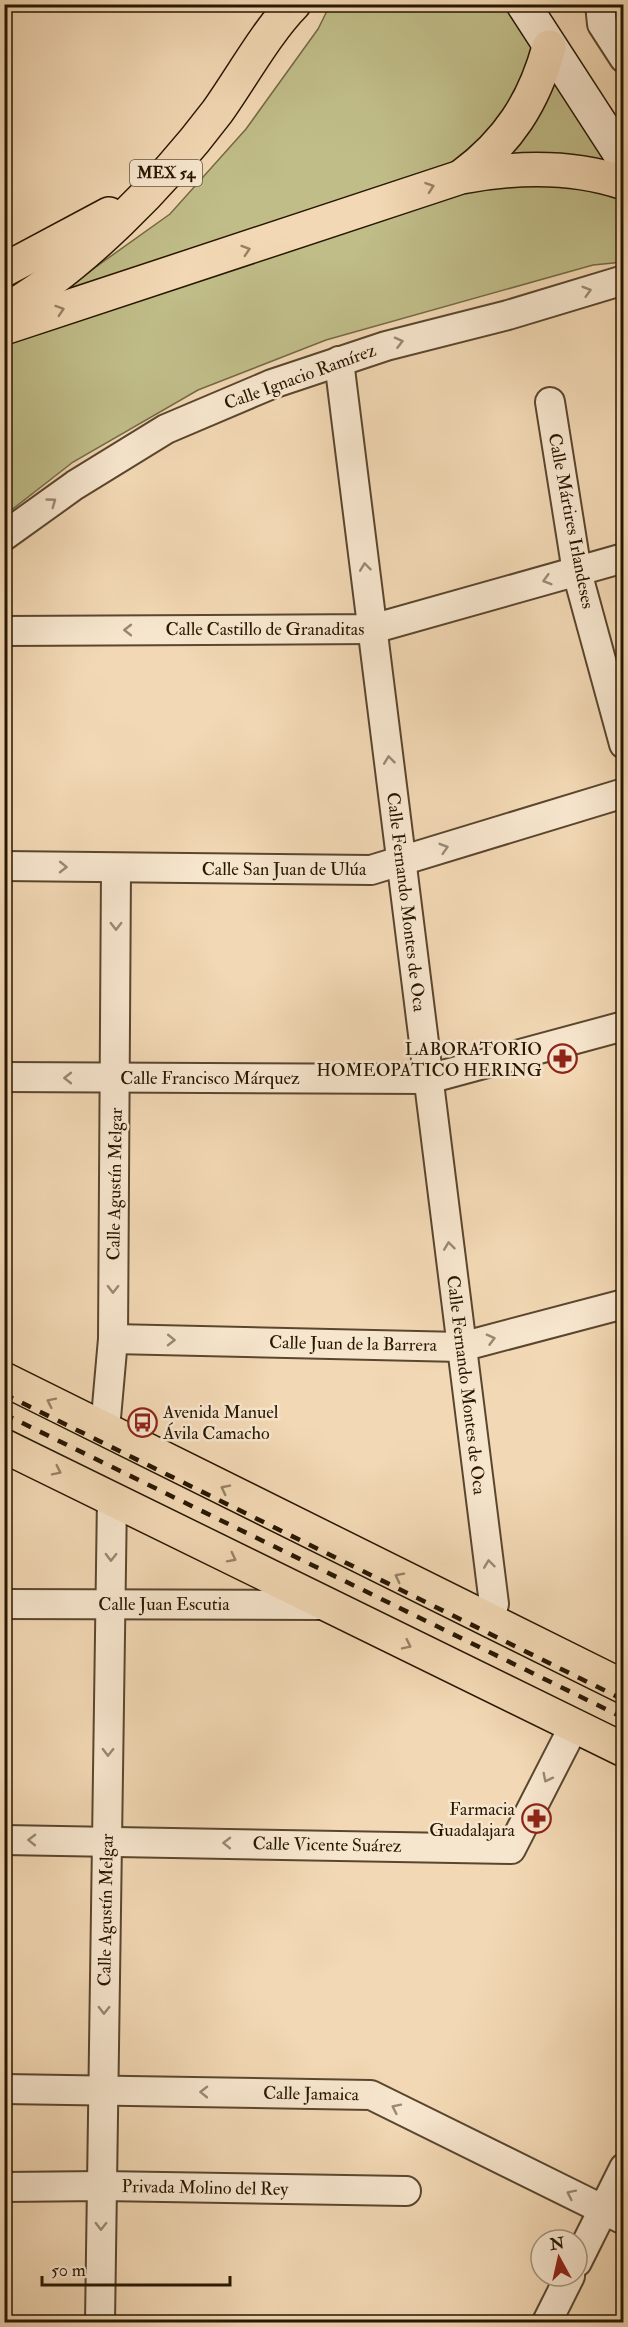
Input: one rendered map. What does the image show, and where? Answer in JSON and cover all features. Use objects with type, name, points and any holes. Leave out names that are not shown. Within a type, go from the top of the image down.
[{"type":"main road","points":[[523,4],[624,160]]},
{"type":"main road","name":"MEX 54","points":[[4,311],[69,266],[149,193],[216,113],[292,6]]},
{"type":"main road","points":[[461,177],[495,150],[522,116],[537,86],[549,47]]},
{"type":"main road","points":[[4,328],[461,177],[527,169],[591,175],[624,183]]},
{"type":"main road","points":[[4,270],[149,193]]},
{"type":"main road","points":[[4,1379],[489,1622],[624,1687]]},
{"type":"main road","points":[[4,1446],[324,1605],[624,1750]]},
{"type":"street","points":[[600,4],[602,24],[624,58]]},
{"type":"street","name":"Calle Ignacio Ramírez","points":[[4,536],[75,485],[165,429],[272,384],[386,345],[508,315],[624,280]]},
{"type":"street","name":"Calle Fernando Montes de Oca","points":[[339,361],[494,1604],[489,1622]]},
{"type":"street","name":"Calle Mártires Irlandeses","points":[[550,402],[577,572],[624,744]]},
{"type":"street","name":"Calle Castillo de Granaditas","points":[[4,631],[372,629],[624,558]]},
{"type":"street","name":"Calle San Juan de Ulúa","points":[[4,866],[371,870],[624,793]]},
{"type":"street","name":"Calle Agustín Melgar","points":[[105,1429],[113,1339],[116,868]]},
{"type":"street","name":"Calle Francisco Márquez","points":[[4,1077],[428,1079],[624,1026]]},
{"type":"street","name":"Calle Juan de la Barrera","points":[[113,1339],[461,1347],[624,1304]]},
{"type":"street","name":"Calle Agustín Melgar","points":[[100,2322],[112,1498]]},
{"type":"street","name":"Calle Juan Escutia","points":[[4,1604],[324,1605]]},
{"type":"street","name":"Calle Vicente Suárez","points":[[4,1840],[511,1848],[574,1726]]},
{"type":"street","name":"Calle Jamaica","points":[[4,2089],[371,2095],[613,2215]]},
{"type":"street","points":[[589,2246],[613,2215],[624,2168]]},
{"type":"street","name":"Privada Molino del Rey","points":[[4,2187],[102,2186],[406,2192]]},
{"type":"street","points":[[547,2322],[564,2288]]},
{"type":"shaded area","points":[[330,5],[524,5],[623,173],[623,262],[593,265],[326,340],[198,390],[73,462],[5,515],[5,323],[76,281],[170,214],[246,129],[318,29]]},
{"type":"railway","points":[[4,1394],[624,1700]]},
{"type":"railway","points":[[4,1414],[624,1718]]},
{"type":"place","name":"LABORATORIO HOMEOPATICO HERING","points":[[563,1059]]},
{"type":"place","name":"Avenida Manuel Ávila Camacho","points":[[142,1422]]},
{"type":"place","name":"Farmacia Guadalajara","points":[[536,1819]]}]
